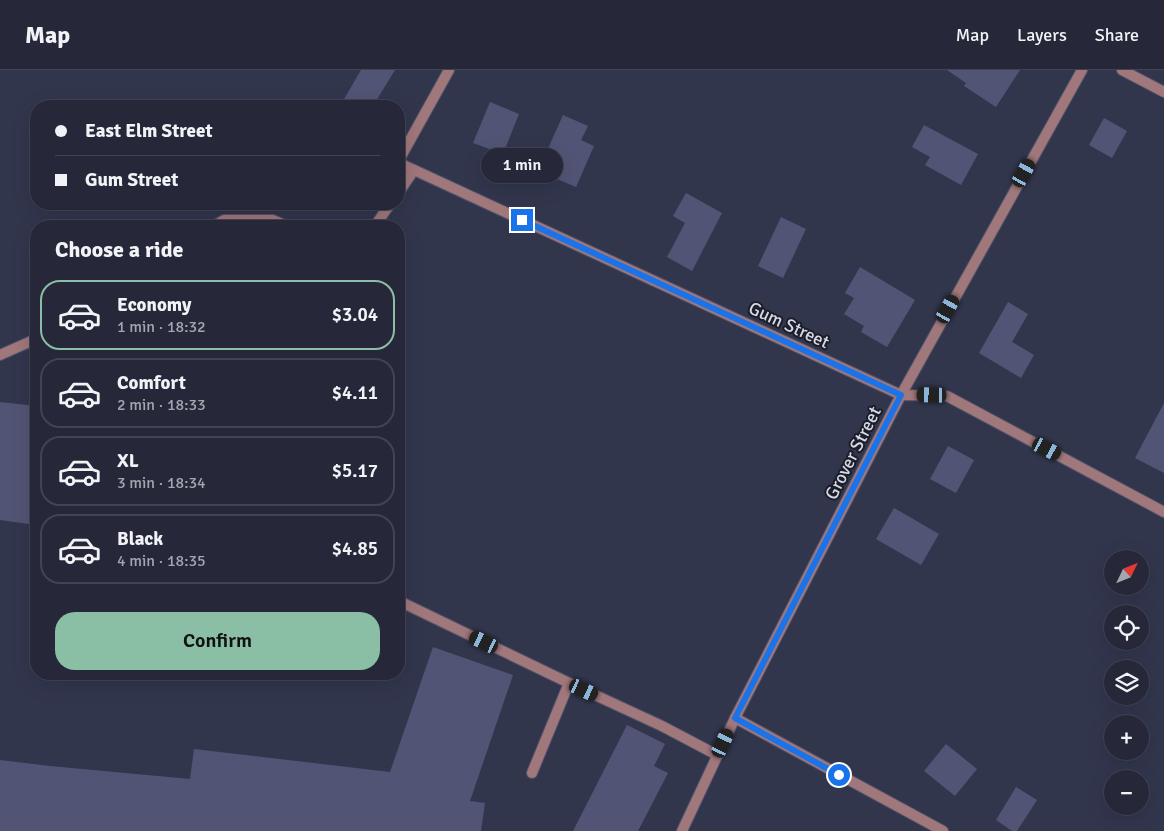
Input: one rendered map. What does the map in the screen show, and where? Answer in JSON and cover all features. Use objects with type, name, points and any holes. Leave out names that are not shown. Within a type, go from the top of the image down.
[{"type":"street","points":[[405,150],[449,70]]},
{"type":"street","name":"Grover Street","points":[[682,831],[735,718],[901,395],[1082,70]]},
{"type":"street","points":[[1122,70],[1164,92]]},
{"type":"street","name":"Gum Street","points":[[405,165],[901,395],[947,396],[1164,512]]},
{"type":"street","points":[[405,183],[414,170]]},
{"type":"street","points":[[224,220],[273,220]]},
{"type":"street","points":[[0,355],[30,342]]},
{"type":"street","points":[[405,604],[662,726],[717,755]]},
{"type":"street","points":[[532,773],[569,683]]},
{"type":"street","points":[[735,718],[943,831]]},
{"type":"building","points":[[361,70],[395,70],[377,100],[344,100]]},
{"type":"building","points":[[947,70],[1020,70],[996,107],[964,86],[966,83]]},
{"type":"building","points":[[490,102],[519,114],[503,154],[473,143]]},
{"type":"building","points":[[563,115],[588,126],[581,140],[594,146],[576,187],[538,171]]},
{"type":"building","points":[[1104,118],[1127,131],[1112,158],[1089,145]]},
{"type":"building","points":[[924,125],[978,154],[961,185],[925,165],[930,157],[912,147]]},
{"type":"building","points":[[686,193],[722,213],[692,271],[667,257],[685,223],[673,216]]},
{"type":"building","points":[[781,217],[806,229],[783,278],[758,266]]},
{"type":"building","points":[[860,267],[915,300],[887,347],[861,332],[864,326],[844,314],[854,298],[845,293]]},
{"type":"building","points":[[1008,302],[1028,314],[1012,342],[1034,355],[1021,378],[979,353]]},
{"type":"building","points":[[0,402],[30,405],[30,524],[0,520]]},
{"type":"building","points":[[1164,403],[1164,473],[1135,458]]},
{"type":"building","points":[[948,446],[974,460],[956,493],[930,479]]},
{"type":"building","points":[[894,508],[939,534],[921,565],[876,539]]},
{"type":"building","points":[[433,647],[513,675],[470,801],[485,803],[481,831],[0,831],[0,760],[190,779],[194,749],[390,772]]},
{"type":"building","points":[[627,725],[665,744],[654,766],[668,773],[638,831],[573,831]]},
{"type":"building","points":[[946,744],[977,769],[955,796],[924,771]]},
{"type":"building","points":[[1016,787],[1037,800],[1017,831],[1012,831],[996,820]]},
{"type":"route","points":[[522,220],[901,395],[735,718],[839,775]]}]
